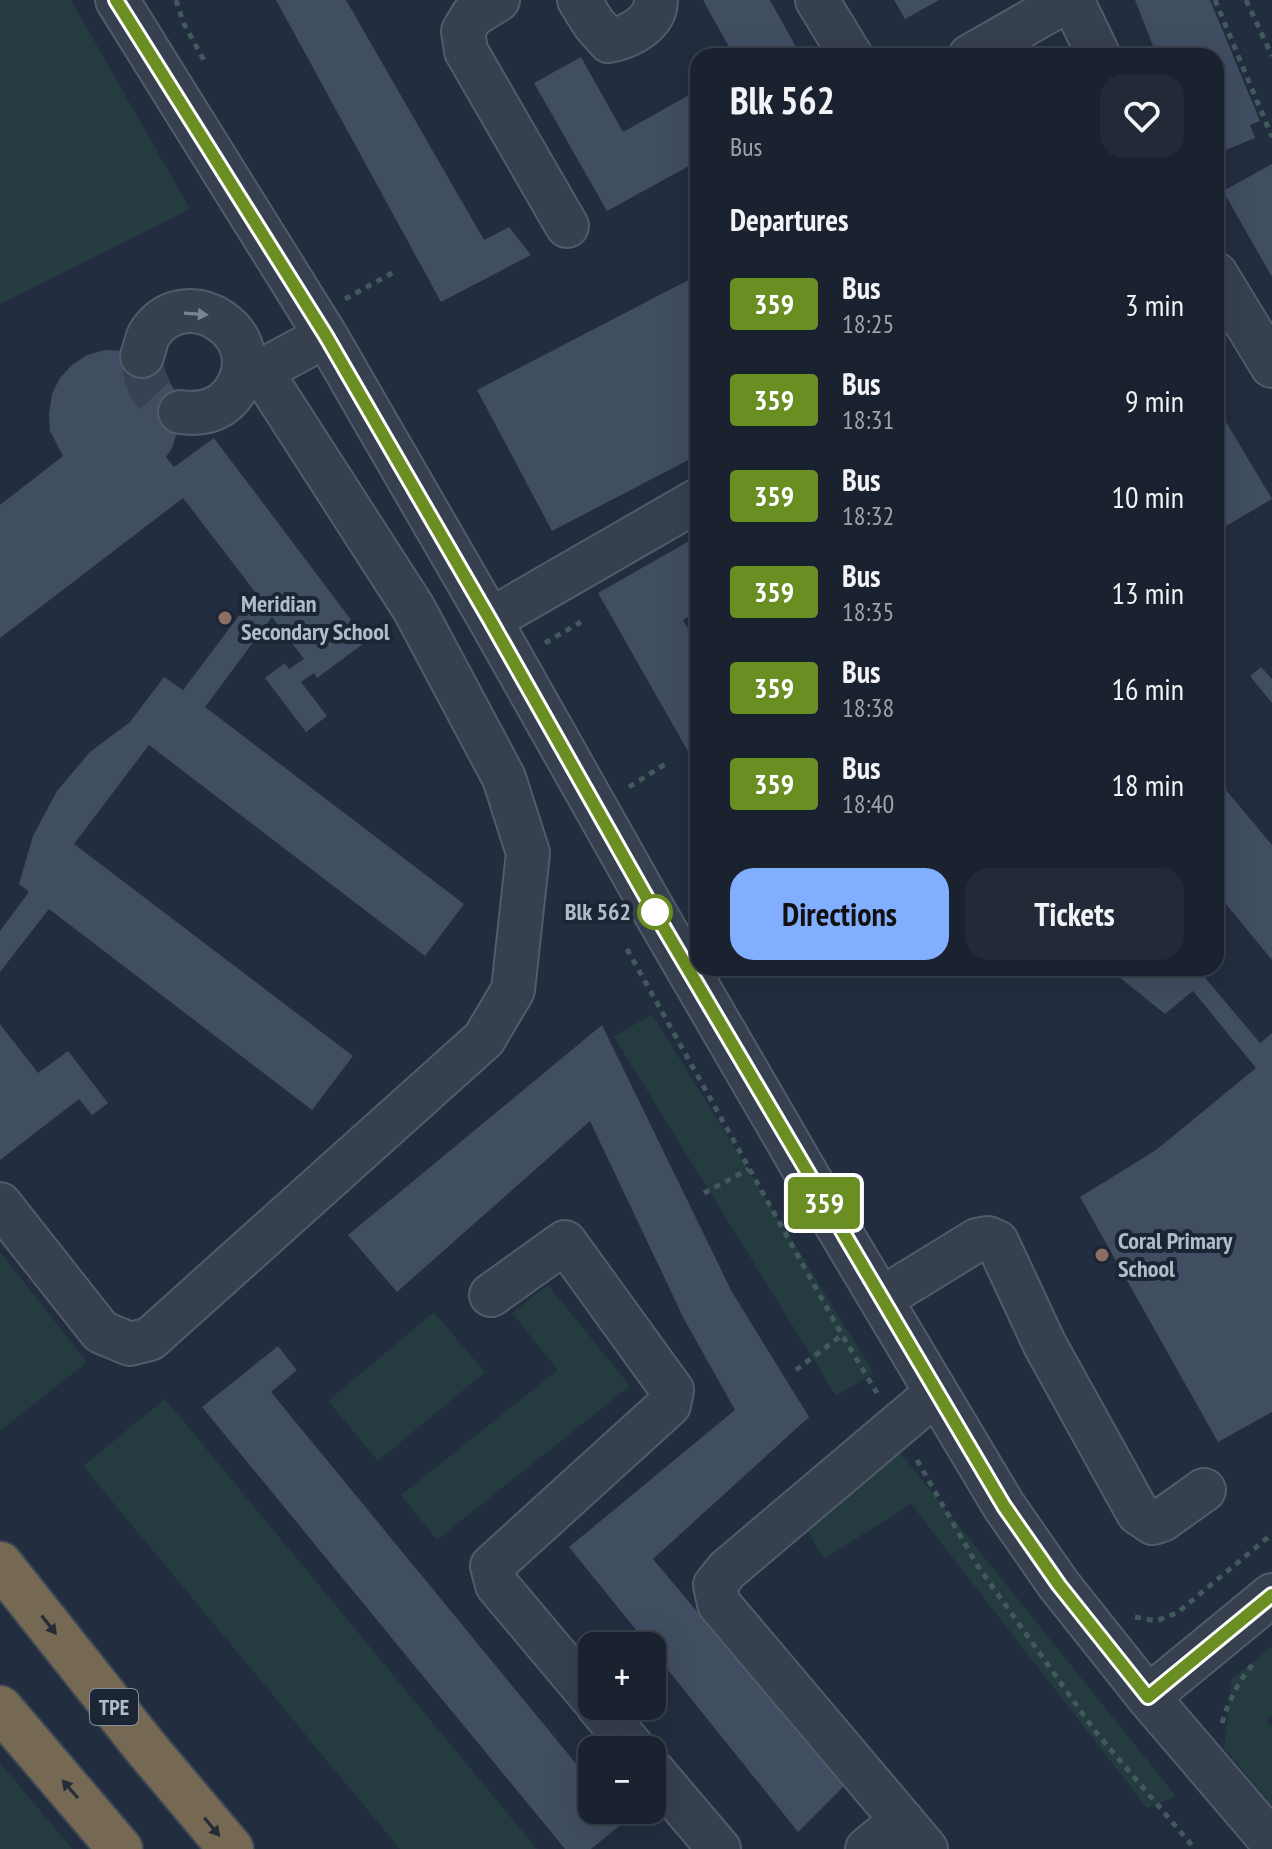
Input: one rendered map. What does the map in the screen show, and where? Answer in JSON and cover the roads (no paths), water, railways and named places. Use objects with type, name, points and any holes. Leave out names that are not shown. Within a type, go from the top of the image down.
[{"type":"highway","name":"TPE","points":[[0,1564],[146,1748],[231,1849]]},
{"type":"highway","points":[[0,1708],[120,1849]]},
{"type":"street","points":[[117,0],[326,336],[690,973]]},
{"type":"street","points":[[151,0],[172,88]]},
{"type":"street","points":[[498,0],[472,16],[463,31],[466,51],[567,226]]},
{"type":"street","points":[[579,0],[609,41],[620,39],[650,21],[656,0]]},
{"type":"street","points":[[817,0],[846,48]]},
{"type":"street","points":[[984,48],[1070,0],[1095,48]]},
{"type":"street","points":[[1224,287],[1272,366]]},
{"type":"street","points":[[0,1204],[101,1332],[130,1344],[150,1339],[484,1039],[513,990],[528,853],[504,778],[414,609],[251,376],[236,333],[217,317],[193,310],[169,316],[150,333],[142,356]]},
{"type":"street","points":[[180,412],[206,413],[228,402],[251,376],[326,336]]},
{"type":"street","points":[[490,620],[690,505]]},
{"type":"street","points":[[692,976],[1004,1506],[1051,1574],[1164,1684],[1272,1842]]},
{"type":"street","points":[[881,1299],[977,1240],[988,1238],[997,1242],[1045,1345],[1138,1513],[1153,1523],[1162,1520],[1204,1490]]},
{"type":"street","points":[[491,1295],[565,1242],[672,1390],[669,1405],[492,1566],[497,1585],[578,1681]]},
{"type":"street","points":[[867,1849],[914,1834],[719,1604],[715,1585],[727,1570],[936,1393]]},
{"type":"street","points":[[1164,1684],[1272,1595]]},
{"type":"street","points":[[610,1720],[623,1736]]},
{"type":"street","points":[[666,1787],[719,1849]]},
{"type":"tunnel","points":[[142,356],[151,390],[180,412]]},
{"type":"place","name":"Meridian Secondary School","points":[[225,618]]},
{"type":"place","name":"Blk 562","points":[[655,912]]},
{"type":"place","name":"Coral Primary School","points":[[1102,1255]]}]
